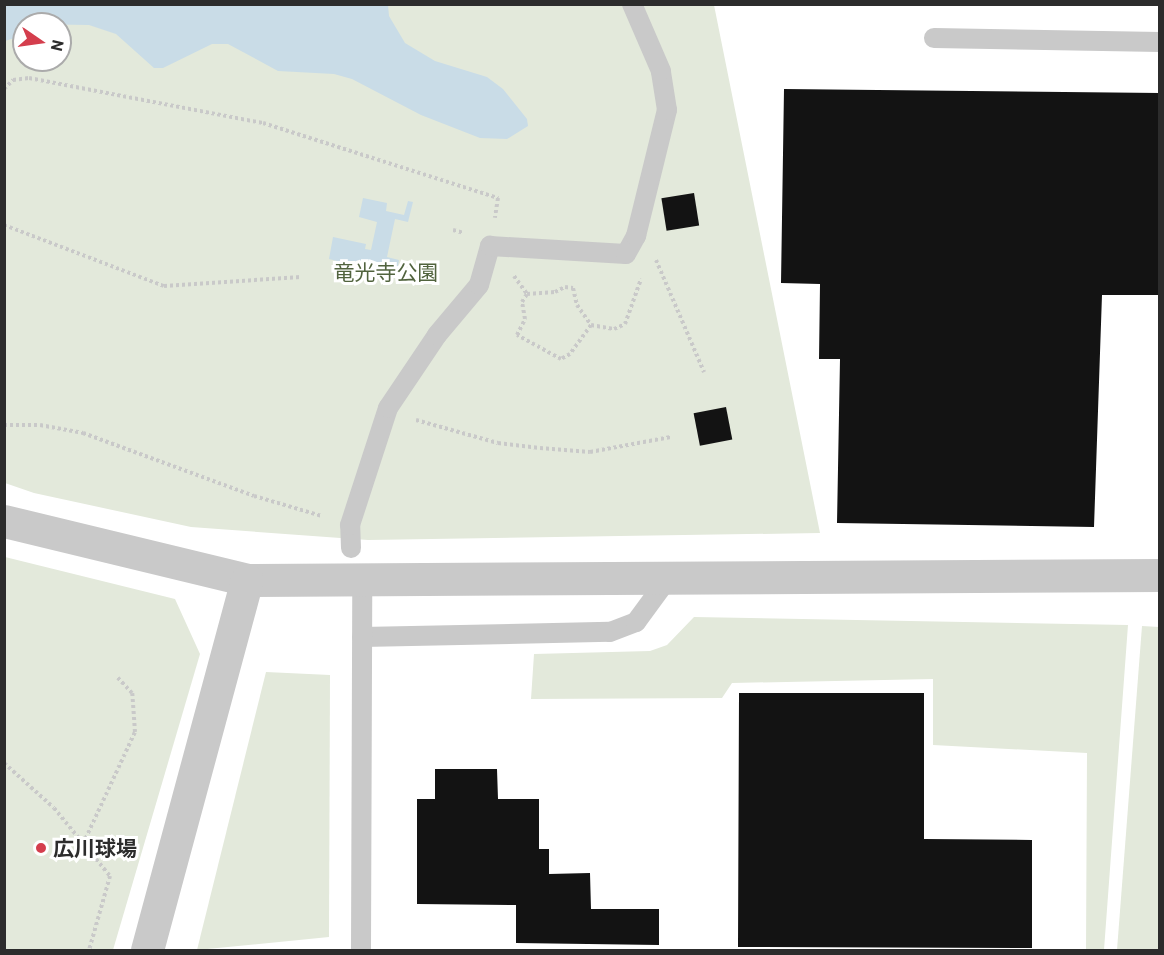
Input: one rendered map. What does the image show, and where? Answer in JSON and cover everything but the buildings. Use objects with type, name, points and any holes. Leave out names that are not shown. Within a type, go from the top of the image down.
[{"type":"street","points":[[4,521],[247,580],[356,562],[669,577],[1160,575]]},
{"type":"street","points":[[147,951],[247,580]]},
{"type":"lane","points":[[361,951],[362,637],[356,562],[350,525],[387,412],[438,335],[479,285],[490,246],[626,254],[639,220],[667,110],[661,71],[632,4]]},
{"type":"lane","points":[[934,38],[1160,42]]},
{"type":"lane","points":[[362,637],[610,632],[636,622],[669,577]]},
{"type":"path","points":[[4,89],[13,80],[29,78],[263,123],[465,187],[498,198],[490,246]]},
{"type":"path","points":[[639,220],[704,372]]},
{"type":"path","points":[[4,225],[164,286],[301,277]]},
{"type":"path","points":[[508,268],[527,294]]},
{"type":"path","points":[[527,294],[573,288],[577,305],[591,325],[614,329],[625,324],[642,275]]},
{"type":"path","points":[[527,294],[522,302],[525,318],[517,334],[545,347],[554,358],[570,354],[591,325]]},
{"type":"path","points":[[387,412],[498,443],[540,448],[590,452],[671,437]]},
{"type":"path","points":[[4,425],[40,425],[83,433],[254,496],[350,525]]},
{"type":"path","points":[[83,844],[135,732],[132,693],[118,678]]},
{"type":"path","points":[[4,763],[54,808],[110,876],[89,951]]},
{"type":"green space","name":"竜光寺公園","points":[[5,5],[714,5],[820,533],[368,540],[191,527],[34,493],[5,483]]},
{"type":"green space","points":[[5,557],[175,599],[200,654],[113,950],[5,950]]},
{"type":"green space","points":[[694,617],[1128,625],[1104,950],[1086,950],[1087,753],[933,745],[933,679],[732,683],[722,698],[531,699],[534,654],[650,651],[667,645]]},
{"type":"green space","points":[[1142,626],[1159,627],[1159,950],[1117,950]]},
{"type":"green space","points":[[266,672],[330,675],[329,937],[197,950]]},
{"type":"water","points":[[5,4],[388,5],[389,16],[405,43],[435,61],[487,77],[503,89],[527,119],[528,126],[507,139],[480,138],[421,115],[352,79],[334,74],[278,71],[228,44],[212,44],[163,68],[154,68],[116,34],[89,25],[72,25],[72,12],[12,12],[12,39],[5,41]]},
{"type":"water","points":[[363,198],[387,203],[386,211],[404,215],[408,201],[413,202],[408,222],[395,219],[387,257],[399,260],[397,271],[370,270],[368,276],[340,270],[341,262],[329,259],[333,237],[366,244],[365,249],[371,250],[377,222],[359,217]]},
{"type":"place","name":"広川球場","points":[[41,848]]}]
